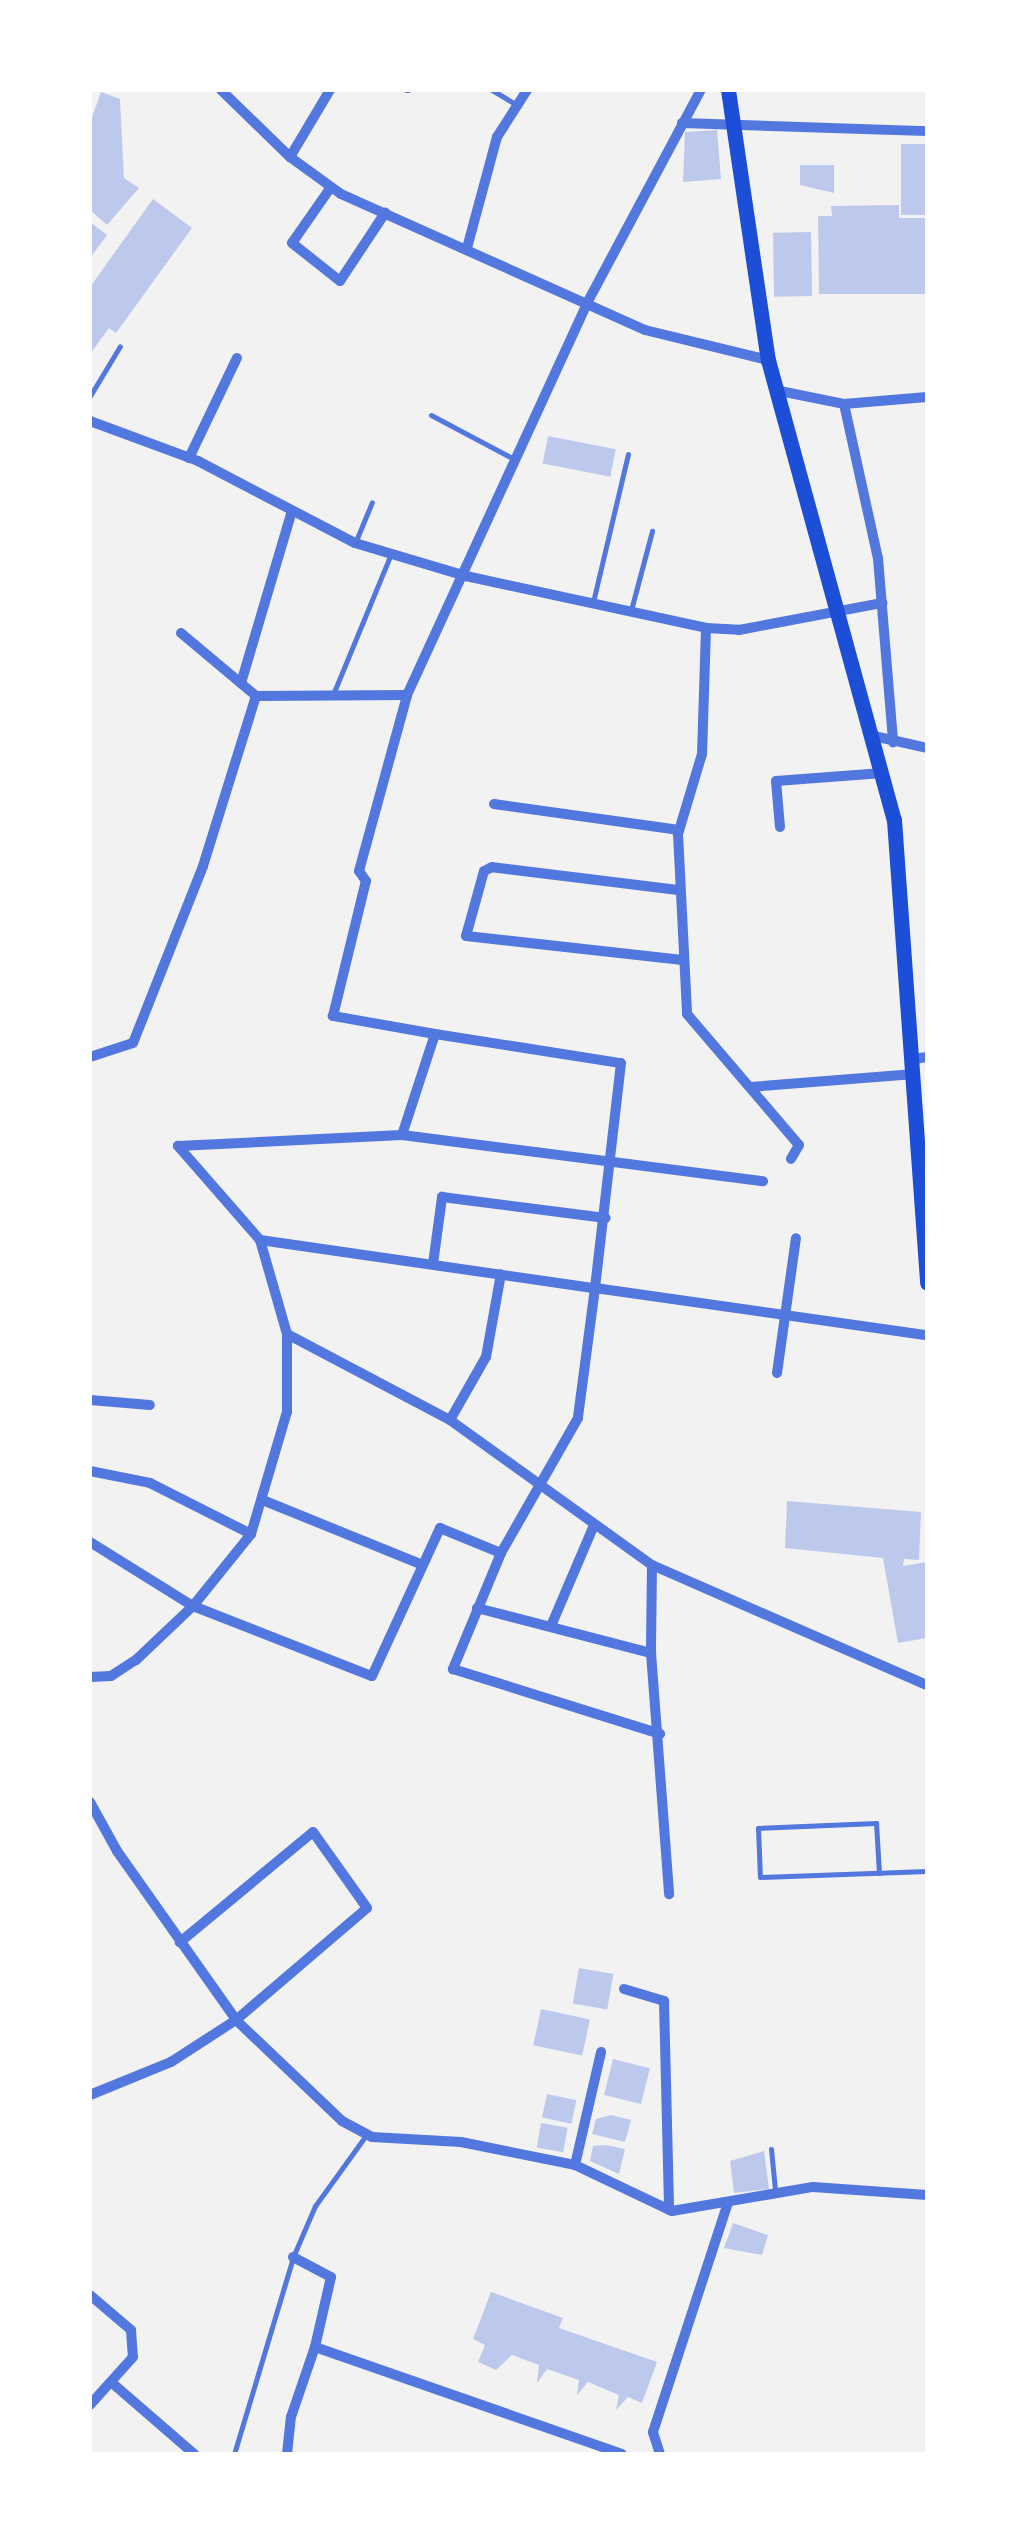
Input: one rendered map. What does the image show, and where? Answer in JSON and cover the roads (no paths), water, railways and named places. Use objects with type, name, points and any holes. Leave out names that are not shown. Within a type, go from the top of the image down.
[{"type":"main road","points":[[728,90],[768,360],[884,773],[900,863],[919,1063],[927,1283]]},
{"type":"street","points":[[221,90],[290,157],[331,187],[586,305],[691,344],[768,360]]},
{"type":"street","points":[[290,157],[330,90]]},
{"type":"street","points":[[467,248],[497,138],[527,90]]},
{"type":"street","points":[[660,1734],[453,1669],[501,1553],[578,1418],[606,1218],[621,1063],[333,1016],[366,881],[359,871],[407,695],[466,576],[514,459],[586,305],[701,90]]},
{"type":"street","points":[[682,123],[927,130]]},
{"type":"street","points":[[331,187],[292,243],[340,281],[385,213]]},
{"type":"street","points":[[189,458],[237,358]]},
{"type":"street","points":[[775,390],[844,404],[927,397]]},
{"type":"street","points":[[844,404],[866,488],[882,604],[893,742]]},
{"type":"street","points":[[90,421],[189,458],[291,514],[355,543],[466,576],[706,628],[739,630],[882,604]]},
{"type":"street","points":[[241,683],[291,514]]},
{"type":"street","points":[[706,628],[702,754],[680,830],[678,890],[687,1014],[799,1145],[791,1159]]},
{"type":"street","points":[[181,633],[256,696],[407,695]]},
{"type":"street","points":[[90,1057],[134,1043],[203,866],[256,696]]},
{"type":"street","points":[[874,736],[927,748]]},
{"type":"street","points":[[780,827],[776,781],[884,773]]},
{"type":"street","points":[[494,804],[680,830]]},
{"type":"street","points":[[678,890],[492,866],[484,871],[466,936],[683,960]]},
{"type":"street","points":[[402,1135],[436,1034]]},
{"type":"street","points":[[750,1087],[919,1063]]},
{"type":"street","points":[[90,1678],[111,1676],[136,1660],[194,1606],[252,1534],[266,1502],[287,1412],[288,1334],[260,1240],[178,1146],[351,1132],[402,1135],[763,1181]]},
{"type":"street","points":[[433,1264],[442,1197],[606,1218]]},
{"type":"street","points":[[777,1374],[796,1238]]},
{"type":"street","points":[[260,1240],[927,1335]]},
{"type":"street","points":[[450,1420],[486,1356],[502,1274]]},
{"type":"street","points":[[288,1334],[450,1420],[652,1564],[927,1685]]},
{"type":"street","points":[[90,1400],[150,1405]]},
{"type":"street","points":[[90,1470],[150,1483],[252,1534]]},
{"type":"street","points":[[266,1502],[423,1565]]},
{"type":"street","points":[[551,1626],[594,1525]]},
{"type":"street","points":[[90,1542],[194,1606],[372,1676],[440,1528],[501,1553]]},
{"type":"street","points":[[652,1564],[651,1654],[660,1734],[668,1894]]},
{"type":"street","points":[[477,1608],[651,1654]]},
{"type":"street","points":[[90,1802],[180,1942],[236,2020],[342,2121],[367,2134],[462,2142],[575,2165],[669,2210],[813,2187],[927,2195]]},
{"type":"street","points":[[90,2095],[171,2062],[236,2020],[367,1908],[313,1832],[180,1942]]},
{"type":"street","points":[[624,1988],[664,2001],[669,2210]]},
{"type":"street","points":[[575,2165],[602,2052]]},
{"type":"street","points":[[660,2454],[653,2432],[728,2202]]},
{"type":"street","points":[[286,2454],[291,2416],[315,2347],[331,2277],[293,2257]]},
{"type":"street","points":[[90,2295],[132,2330],[133,2357],[90,2405]]},
{"type":"street","points":[[315,2347],[622,2454]]},
{"type":"street","points":[[111,2382],[194,2454]]},
{"type":"lane","points":[[492,90],[518,105]]},
{"type":"lane","points":[[90,396],[120,346]]},
{"type":"lane","points":[[431,415],[514,459]]},
{"type":"lane","points":[[593,604],[628,454]]},
{"type":"lane","points":[[355,543],[372,502]]},
{"type":"lane","points":[[630,613],[652,531]]},
{"type":"lane","points":[[333,696],[390,556]]},
{"type":"lane","points":[[879,1873],[876,1822],[758,1828],[760,1878],[927,1871]]},
{"type":"lane","points":[[234,2454],[293,2257],[314,2206],[367,2134]]},
{"type":"lane","points":[[771,2149],[776,2194]]}]
